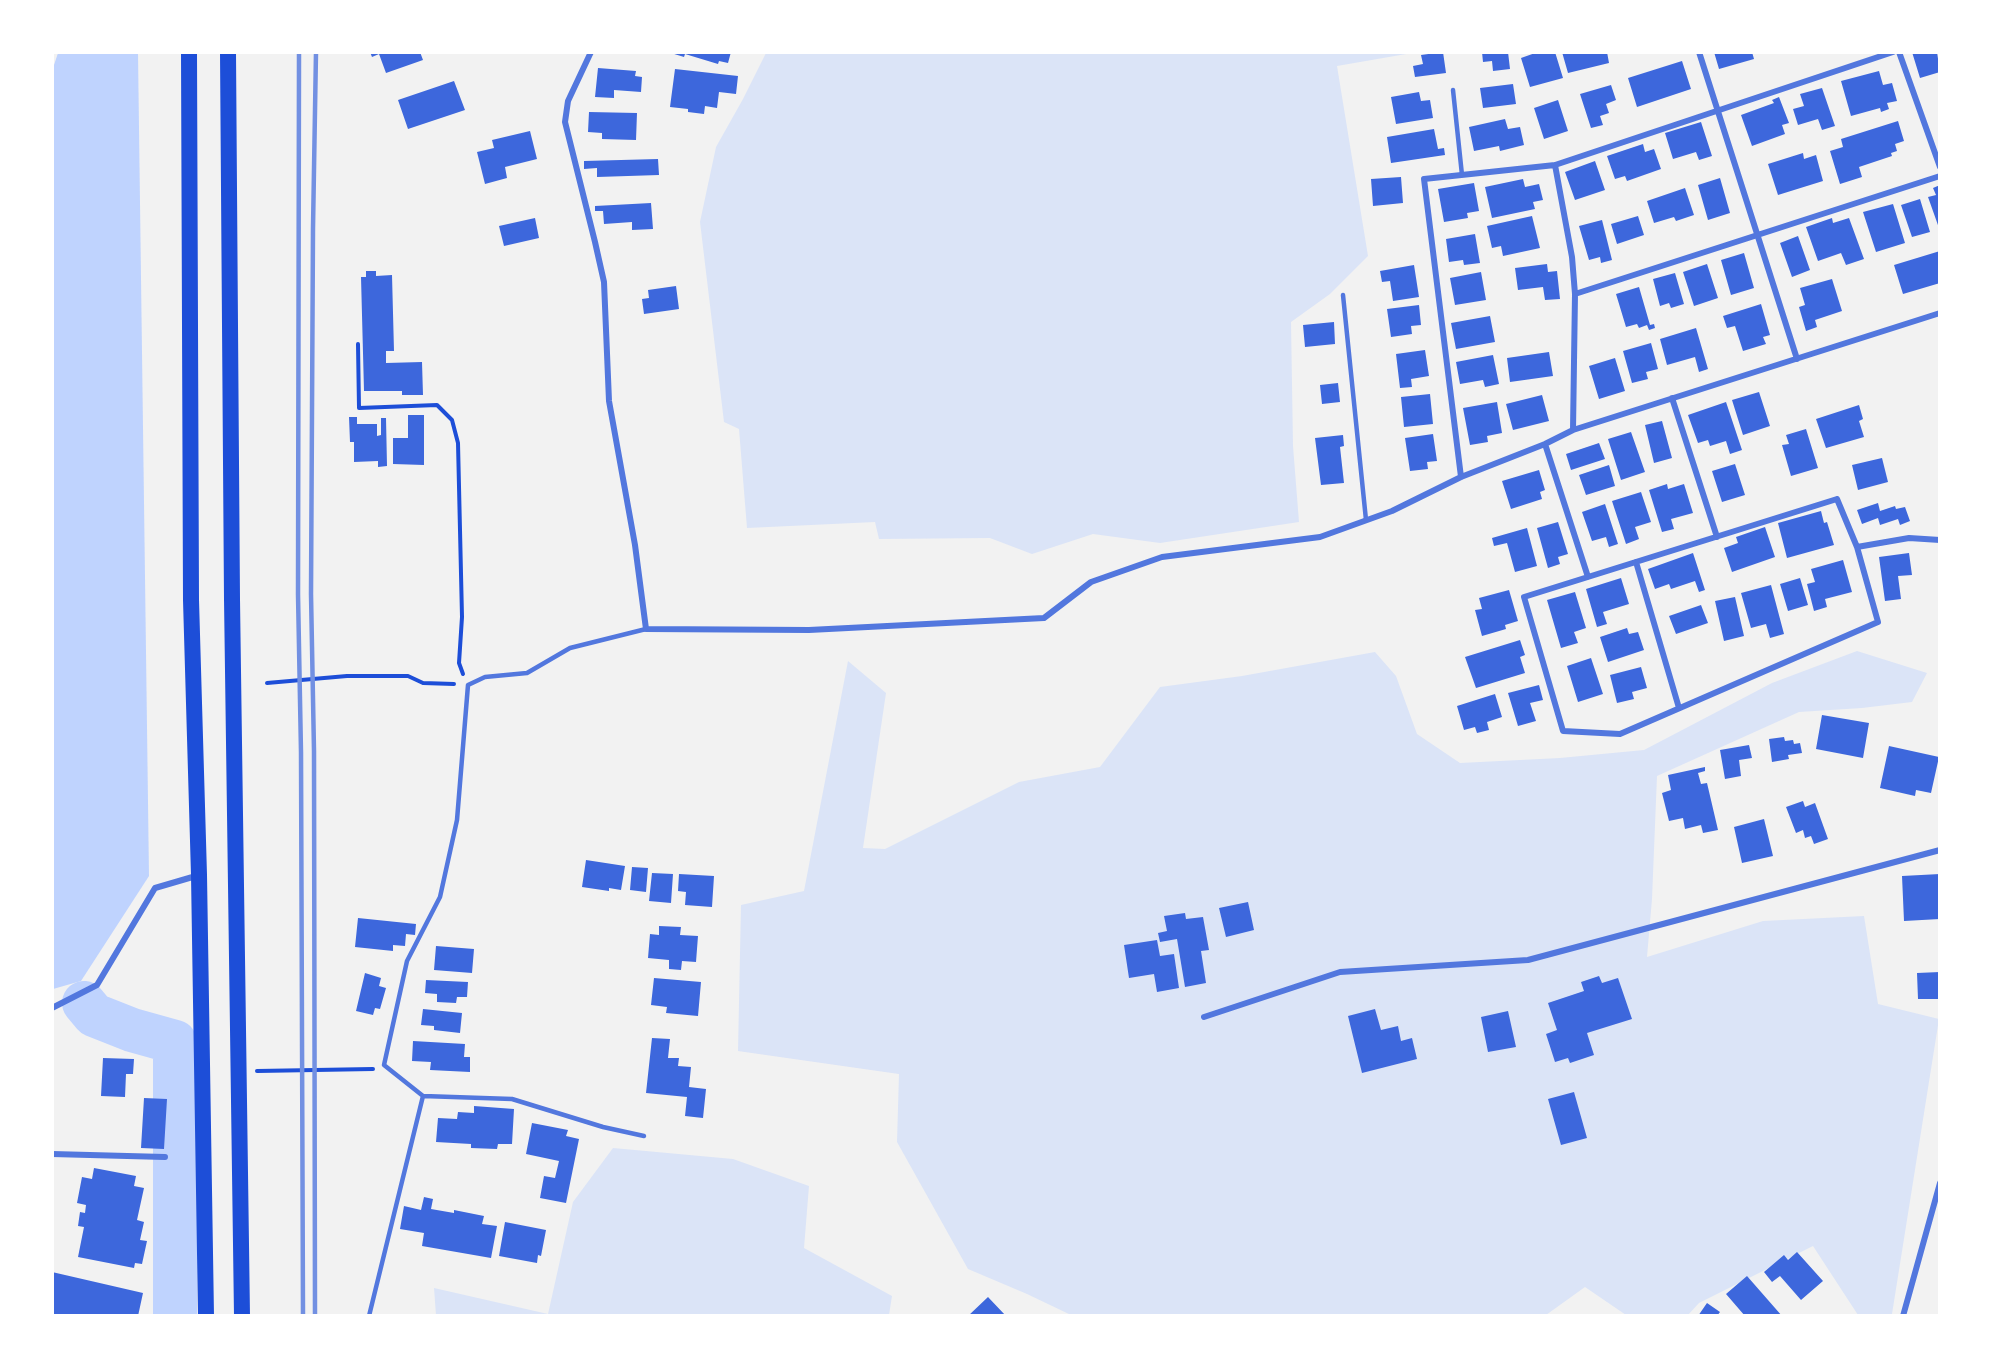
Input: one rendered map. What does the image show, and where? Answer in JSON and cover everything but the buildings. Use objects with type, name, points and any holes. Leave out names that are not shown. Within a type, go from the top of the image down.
[{"type":"highway","points":[[189,52],[191,600],[199,875],[206,1316]]},
{"type":"highway","points":[[228,52],[242,1316]]},
{"type":"street","points":[[591,52],[568,100],[565,123],[604,282],[609,401],[635,545],[646,629],[809,630],[1044,618],[1091,582],[1162,557],[1320,537],[1392,511],[1461,477],[1545,444],[1573,430],[1940,313]]},
{"type":"street","points":[[1699,52],[1797,359]]},
{"type":"street","points":[[1461,477],[1424,179],[1555,165],[1893,52]]},
{"type":"street","points":[[1899,52],[1940,167]]},
{"type":"street","points":[[1555,165],[1572,258],[1575,294],[1573,430]]},
{"type":"street","points":[[1575,294],[1940,176]]},
{"type":"street","points":[[1672,398],[1717,537]]},
{"type":"street","points":[[1545,444],[1588,577]]},
{"type":"street","points":[[1837,499],[1857,547],[1878,622],[1620,734],[1563,730],[1524,597],[1717,537],[1837,499]]},
{"type":"street","points":[[1857,547],[1909,538],[1940,540]]},
{"type":"street","points":[[1636,562],[1679,708]]},
{"type":"street","points":[[1204,1017],[1340,972],[1528,960],[1940,850]]},
{"type":"street","points":[[52,1008],[97,985],[155,888],[199,875]]},
{"type":"street","points":[[52,1154],[165,1157]]},
{"type":"street","points":[[1903,1316],[1940,1183]]},
{"type":"lane","points":[[1453,90],[1462,175]]},
{"type":"lane","points":[[1343,295],[1366,520]]},
{"type":"lane","points":[[644,1136],[603,1127],[512,1099],[423,1096],[384,1065],[407,961],[440,897],[457,820],[468,685],[485,677],[527,673],[570,648],[646,629]]},
{"type":"lane","points":[[369,1316],[423,1096]]},
{"type":"path","points":[[267,683],[346,676],[408,676],[423,683],[468,685],[459,663],[462,617],[458,443],[452,420],[437,405],[359,408],[358,344]]},
{"type":"path","points":[[257,1071],[377,1069]]},
{"type":"shaded area","points":[[766,53],[1412,53],[1337,66],[1368,256],[1330,294],[1291,322],[1293,446],[1299,522],[1160,543],[1093,534],[1032,554],[990,538],[879,539],[875,522],[747,528],[739,429],[724,422],[700,222],[716,147]]},
{"type":"shaded area","points":[[1857,651],[1927,673],[1912,702],[1799,712],[1657,776],[1647,957],[1763,921],[1864,916],[1878,1004],[1939,1019],[1892,1314],[1858,1315],[1813,1246],[1699,1303],[1688,1315],[1626,1315],[1585,1287],[1546,1315],[1071,1315],[968,1269],[897,1142],[899,1074],[738,1051],[741,905],[804,891],[848,661],[886,693],[863,848],[885,849],[1019,782],[1100,767],[1160,687],[1242,676],[1375,652],[1396,676],[1417,734],[1460,763],[1560,758],[1644,750],[1772,683]]},
{"type":"shaded area","points":[[613,1148],[733,1159],[809,1186],[804,1248],[892,1296],[889,1315],[436,1315],[434,1288],[548,1314],[573,1202]]},
{"type":"water","points":[[58,53],[138,53],[149,876],[81,981],[53,989],[52,71]]},
{"type":"waterway","points":[[84,1003],[94,1015],[132,1030],[175,1042],[175,1316]]},
{"type":"railway","points":[[299,52],[298,594],[301,752],[303,1316]]},
{"type":"railway","points":[[315,1316],[314,751],[311,594],[316,52]]}]
